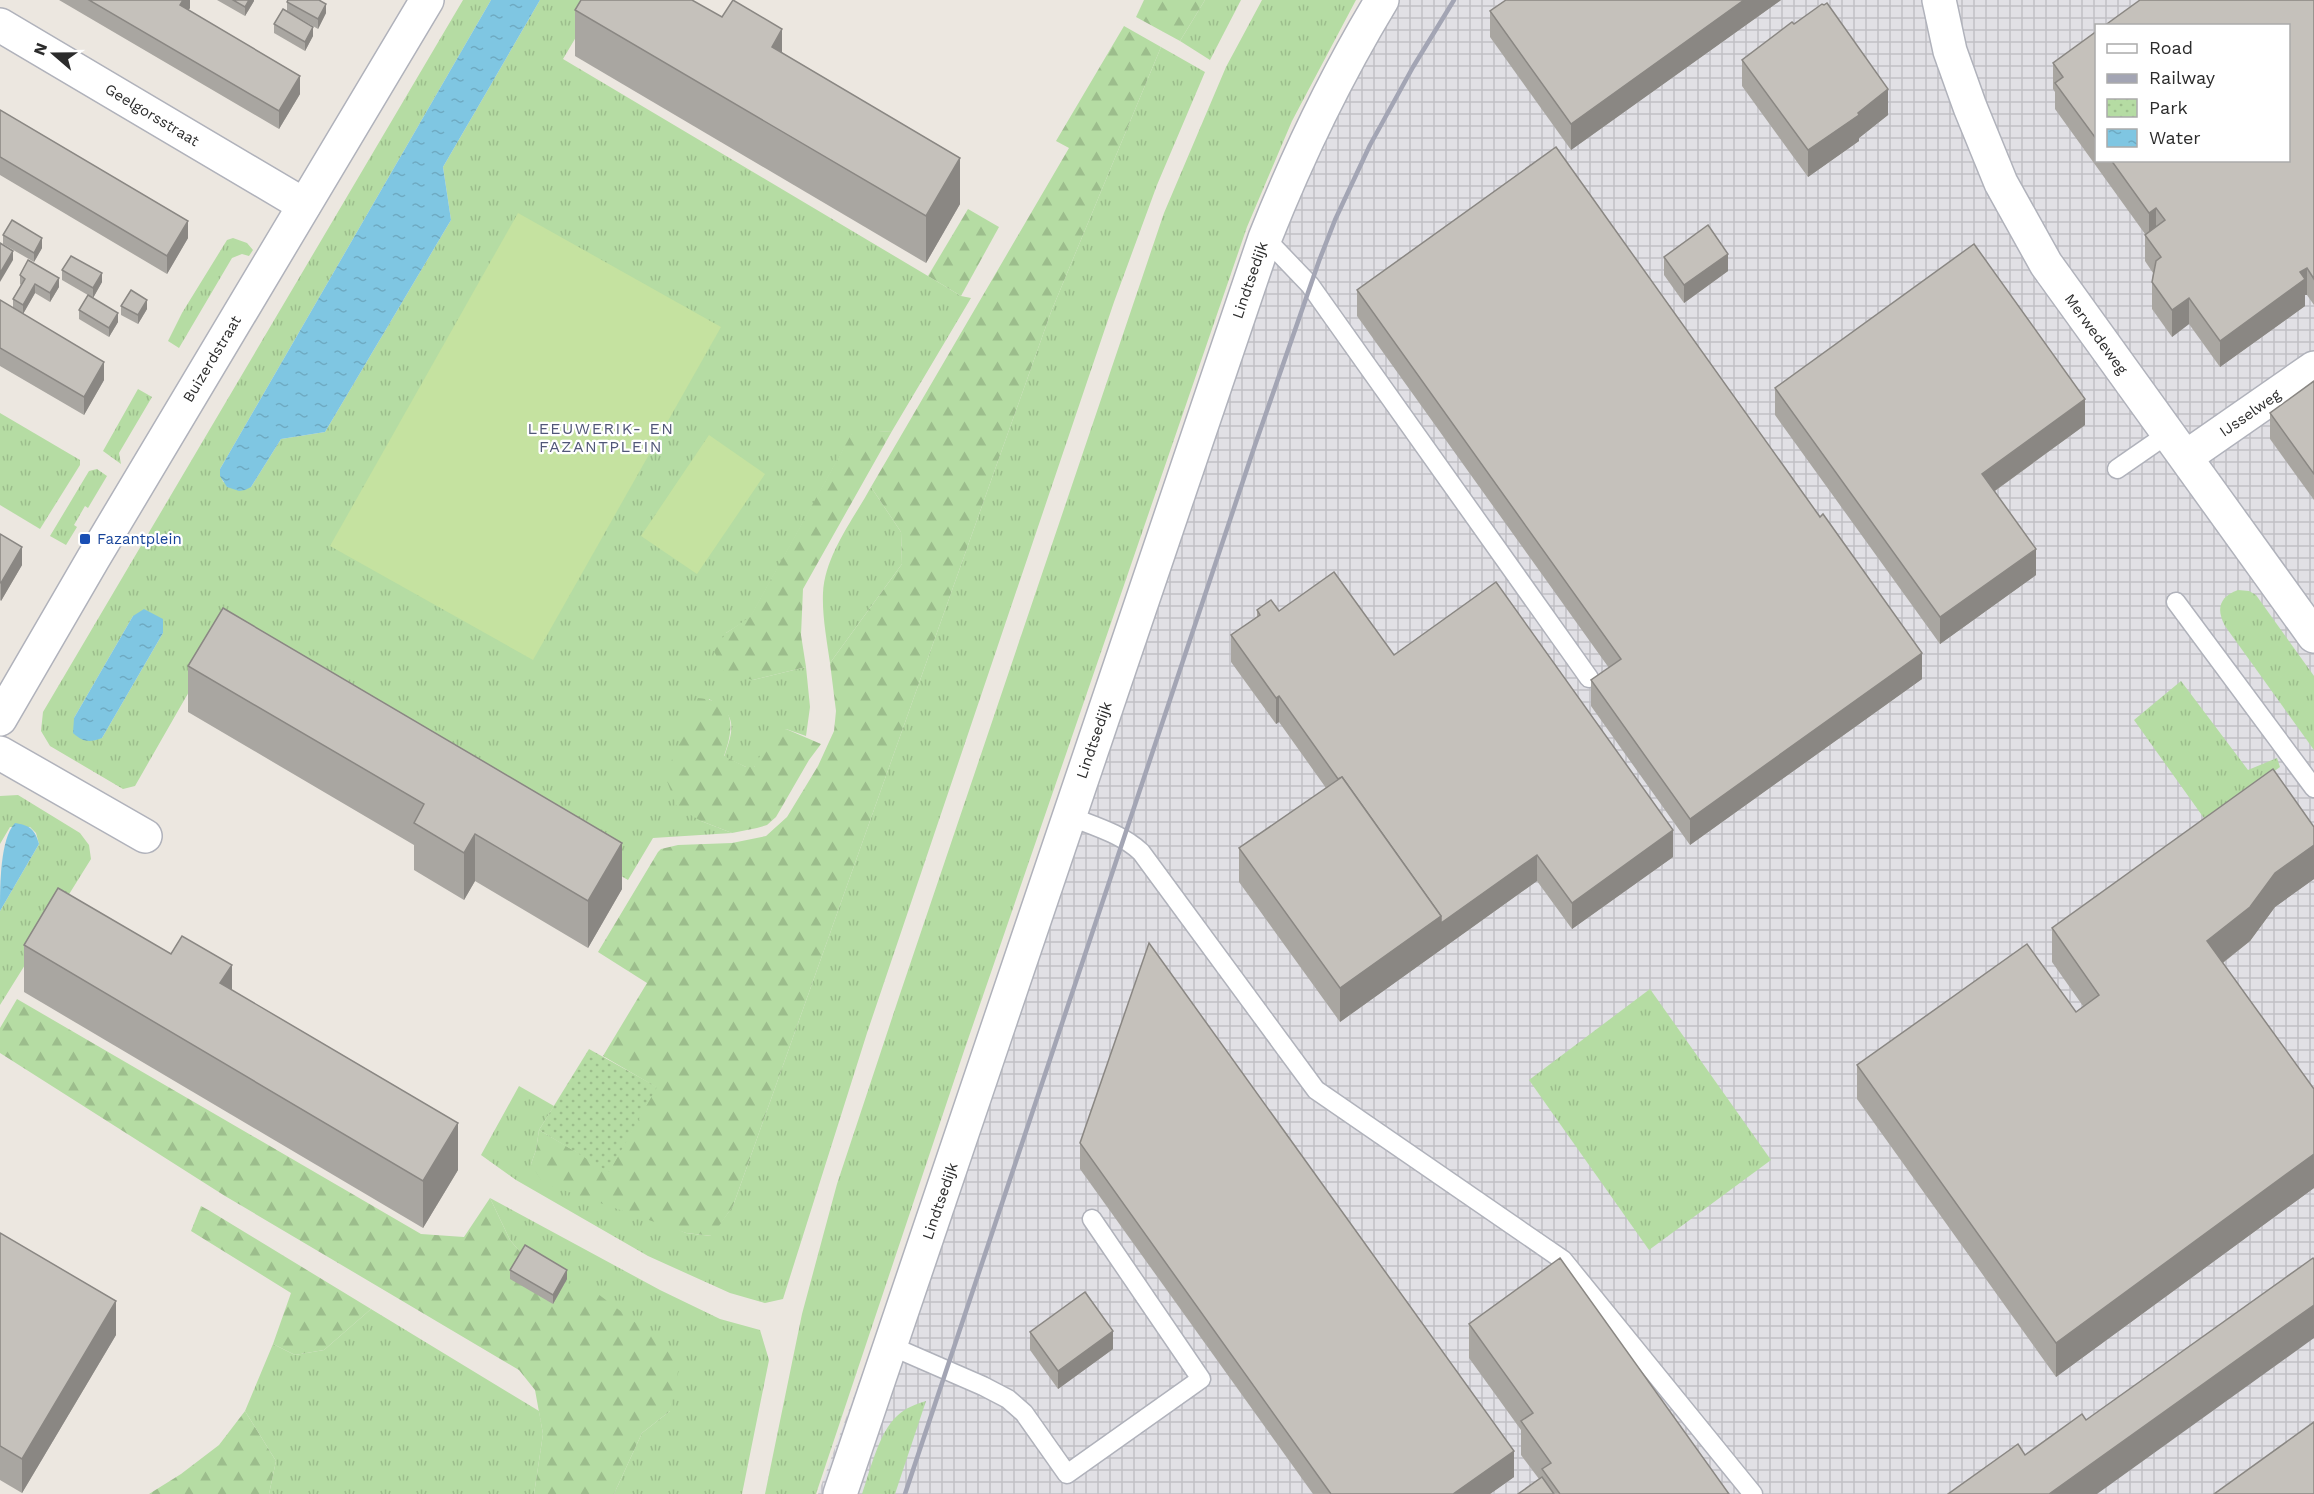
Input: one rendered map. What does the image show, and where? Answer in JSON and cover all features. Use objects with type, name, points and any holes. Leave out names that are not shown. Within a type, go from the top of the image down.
[{"type":"street","name":"Buizerdstraat","points":[[0,719],[427,0]]},
{"type":"street","name":"Lindtsedijk","points":[[840,1494],[1265,238],[1318,117],[1342,69],[1382,0]]},
{"type":"street","name":"Merwedeweg","points":[[1939,0],[1950,51],[1970,107],[2001,183],[2046,264],[2314,636]]},
{"type":"street","name":"Geelgorsstraat","points":[[0,25],[304,205]]},
{"type":"street","name":"IJsselweg","points":[[2177,445],[2314,368]]},
{"type":"street","points":[[0,753],[145,836]]},
{"type":"lane","points":[[1265,238],[1311,285],[1589,678]]},
{"type":"lane","points":[[2117,469],[2177,445]]},
{"type":"lane","points":[[2176,602],[2314,788]]},
{"type":"lane","points":[[1069,816],[1115,834],[1141,852],[1316,1090],[1563,1260],[1753,1494]]},
{"type":"lane","points":[[891,1346],[1008,1399],[1024,1413],[1068,1474],[1201,1379],[1092,1219]]},
{"type":"shaded area","points":[[1367,0],[2314,0],[2314,1494],[818,1494]]},
{"type":"green space","points":[[463,0],[491,0],[220,469],[223,482],[251,487],[281,439],[325,432],[451,220],[443,167],[540,0],[598,0],[563,59],[961,296],[971,298],[892,431],[852,434],[750,618],[726,633],[753,680],[806,667],[810,707],[806,736],[786,729],[754,767],[746,767],[724,757],[730,738],[731,723],[725,711],[709,699],[701,821],[732,833],[653,838],[628,880],[218,641],[135,786],[123,789],[50,746],[41,731],[43,712]],"holes":[[[133,616],[163,633],[102,738],[74,718]]]},
{"type":"green space","points":[[1144,0],[1205,0],[1180,41],[1136,17]]},
{"type":"green space","points":[[1205,0],[1241,0],[1210,60],[1180,41]]},
{"type":"green space","points":[[1262,0],[1356,0],[1292,121],[1247,227],[964,1051],[816,1494],[765,1494],[802,1314],[837,1184],[900,994],[1164,213],[1226,67]]},
{"type":"green space","points":[[1124,26],[1161,47],[1051,312],[733,1206],[712,1236],[686,1233],[543,1183],[531,1164],[539,1130],[609,1171],[656,1087],[603,1056],[647,983],[598,952],[658,852],[661,849],[678,845],[732,843],[766,836],[787,817],[818,766],[834,731],[836,711],[830,663],[902,564],[901,532],[871,487],[1069,148],[1056,141]]},
{"type":"green space","points":[[1161,47],[1205,72],[1157,185],[1114,302],[867,1033],[783,1299],[765,1303],[730,1293],[648,1256],[516,1180],[481,1155],[519,1086],[554,1106],[539,1130],[531,1164],[686,1233],[711,1236],[733,1206],[1051,312]]},
{"type":"green space","points":[[968,209],[999,227],[961,296],[928,276]]},
{"type":"green space","points":[[518,213],[721,327],[533,660],[330,546]]},
{"type":"green space","points":[[233,238],[247,243],[253,250],[249,256],[242,254],[232,258],[179,348],[168,341],[182,313],[227,240]]},
{"type":"green space","points":[[138,389],[152,397],[119,453],[121,464],[103,451]]},
{"type":"green space","points":[[0,413],[80,460],[80,465],[40,529],[0,505]]},
{"type":"green space","points":[[892,431],[803,589],[801,635],[806,667],[753,680],[724,672],[714,651],[726,633],[750,617],[852,433]]},
{"type":"green space","points":[[709,435],[765,474],[697,574],[641,536]]},
{"type":"green space","points":[[97,469],[107,476],[88,508],[85,506],[74,525],[77,527],[66,545],[50,536],[89,471]]},
{"type":"green space","points":[[871,487],[901,532],[902,564],[830,663],[823,611],[825,579],[834,551]]},
{"type":"green space","points":[[2238,590],[2249,591],[2256,595],[2314,676],[2314,750],[2222,620],[2220,609],[2223,600]]},
{"type":"green space","points":[[2181,681],[2248,770],[2277,758],[2280,767],[2206,821],[2134,720]]},
{"type":"green space","points":[[698,698],[711,700],[726,710],[730,736],[724,756],[746,767],[754,767],[771,736],[786,729],[821,744],[809,760],[776,817],[767,825],[732,833],[701,821],[677,807],[665,776]]},
{"type":"green space","points":[[18,795],[80,833],[89,845],[91,859],[0,1005],[0,911],[39,844],[36,833],[30,827],[10,827],[0,844],[0,796]]},
{"type":"green space","points":[[1650,989],[1771,1160],[1649,1250],[1529,1080]]},
{"type":"green space","points":[[17,999],[421,1234],[464,1237],[490,1198],[510,1240],[537,1272],[598,1294],[681,1357],[670,1411],[642,1433],[614,1494],[534,1494],[543,1434],[535,1390],[519,1370],[225,1196],[0,1053],[0,1028]]},
{"type":"green space","points":[[589,1049],[657,1087],[609,1172],[539,1130]]},
{"type":"green space","points":[[490,1198],[660,1290],[720,1319],[760,1330],[769,1360],[742,1494],[614,1494],[642,1433],[670,1411],[537,1272],[510,1240]]},
{"type":"green space","points":[[201,1206],[371,1309],[324,1350],[295,1355],[273,1344],[291,1293],[191,1231]]},
{"type":"green space","points":[[371,1309],[539,1411],[543,1434],[534,1494],[269,1494],[276,1461],[245,1411],[273,1344],[295,1355],[324,1350]]},
{"type":"green space","points":[[926,1401],[895,1494],[862,1494],[876,1452],[891,1423],[904,1411]]},
{"type":"green space","points":[[245,1411],[276,1461],[269,1494],[149,1494],[181,1474],[219,1445]]},
{"type":"water","points":[[491,0],[540,0],[443,167],[451,220],[325,432],[281,439],[251,487],[239,491],[227,487],[220,476],[220,469]]},
{"type":"water","points":[[144,609],[163,619],[163,633],[102,738],[93,741],[83,740],[73,733],[74,718],[133,616]]},
{"type":"water","points":[[15,823],[31,829],[39,844],[0,911],[4,851],[6,840]]},
{"type":"building","points":[[89,0],[183,0],[180,5],[300,76],[279,111]]},
{"type":"building","points":[[233,0],[249,0],[245,7]]},
{"type":"building","points":[[288,0],[319,0],[326,4],[318,19],[287,2]]},
{"type":"building","points":[[581,0],[692,0],[722,17],[733,0],[782,29],[772,47],[960,158],[926,216],[575,10]]},
{"type":"building","points":[[1506,0],[1744,0],[1571,124],[1490,11]]},
{"type":"building","points":[[2140,0],[2314,0],[2314,279],[2307,268],[2300,272],[2305,279],[2220,341],[2189,298],[2172,310],[2152,282],[2156,261],[2161,257],[2145,235],[2165,220],[2156,208],[2149,213],[2112,162],[2290,162],[2290,24],[2107,24]]},
{"type":"building","points":[[1827,3],[1888,89],[1858,113],[1859,115],[1808,150],[1742,60],[1792,22],[1794,24],[1822,4]]},
{"type":"building","points":[[283,9],[313,27],[305,42],[274,24]]},
{"type":"building","points":[[2095,32],[2095,137],[2055,83],[2063,77],[2053,63]]},
{"type":"building","points":[[0,110],[188,221],[167,256],[0,157]]},
{"type":"building","points":[[1556,147],[1820,517],[1823,514],[1922,653],[1690,819],[1591,680],[1621,659],[1357,290]]},
{"type":"building","points":[[12,220],[42,238],[34,253],[3,235]]},
{"type":"building","points":[[1708,225],[1728,254],[1684,285],[1664,257]]},
{"type":"building","points":[[0,243],[13,251],[0,273]]},
{"type":"building","points":[[1974,244],[2085,399],[1982,474],[2036,549],[1940,617],[1775,388]]},
{"type":"building","points":[[71,256],[102,273],[93,288],[62,270]]},
{"type":"building","points":[[28,260],[59,278],[50,293],[35,284],[23,305],[13,299],[25,279],[20,275]]},
{"type":"building","points":[[131,290],[147,300],[138,315],[121,306]]},
{"type":"building","points":[[88,295],[118,313],[109,328],[79,310]]},
{"type":"building","points":[[0,300],[104,362],[84,397],[0,348]]},
{"type":"building","points":[[2314,381],[2314,474],[2270,413]]},
{"type":"building","points":[[0,534],[22,547],[1,583],[0,582]]},
{"type":"building","points":[[1334,572],[1394,655],[1496,582],[1673,830],[1572,903],[1537,855],[1441,923],[1441,916],[1342,777],[1338,779],[1279,696],[1276,698],[1231,635],[1260,615],[1257,610],[1271,600],[1279,611]]},
{"type":"building","points":[[223,608],[622,843],[588,901],[475,834],[464,853],[414,823],[424,804],[188,666]]},
{"type":"building","points":[[2273,769],[2314,827],[2314,845],[2275,873],[2250,907],[2207,941],[2314,1089],[2314,1154],[2056,1343],[1857,1065],[2027,944],[2076,1012],[2099,995],[2052,928]]},
{"type":"building","points":[[1342,777],[1441,916],[1340,988],[1239,848]]},
{"type":"building","points":[[58,888],[171,954],[182,936],[232,965],[220,983],[458,1123],[423,1181],[24,945]]},
{"type":"building","points":[[1149,943],[1514,1451],[1453,1494],[1331,1494],[1080,1143]]},
{"type":"building","points":[[0,1233],[116,1301],[22,1459],[0,1446]]},
{"type":"building","points":[[525,1245],[567,1270],[553,1295],[510,1270]]},
{"type":"building","points":[[1560,1258],[1729,1494],[1560,1494],[1542,1469],[1551,1463],[1521,1421],[1533,1413],[1469,1324]]},
{"type":"building","points":[[2313,1258],[2314,1305],[2049,1494],[1948,1494],[2018,1444],[2025,1455],[2082,1414],[2086,1420]]},
{"type":"building","points":[[1085,1292],[1113,1331],[1058,1371],[1030,1332]]},
{"type":"building","points":[[2314,1422],[2314,1494],[2214,1494]]},
{"type":"building","points":[[1542,1477],[1554,1494],[1518,1494]]},
{"type":"railway","points":[[905,1494],[1255,445],[1319,261],[1335,220],[1370,145],[1413,67],[1454,0]]},
{"type":"place","name":"Fazantplein","points":[[85,539]]},
{"type":"district","name":"LEEUWERIK- EN FAZANTPLEIN","points":[[601,437]]}]
